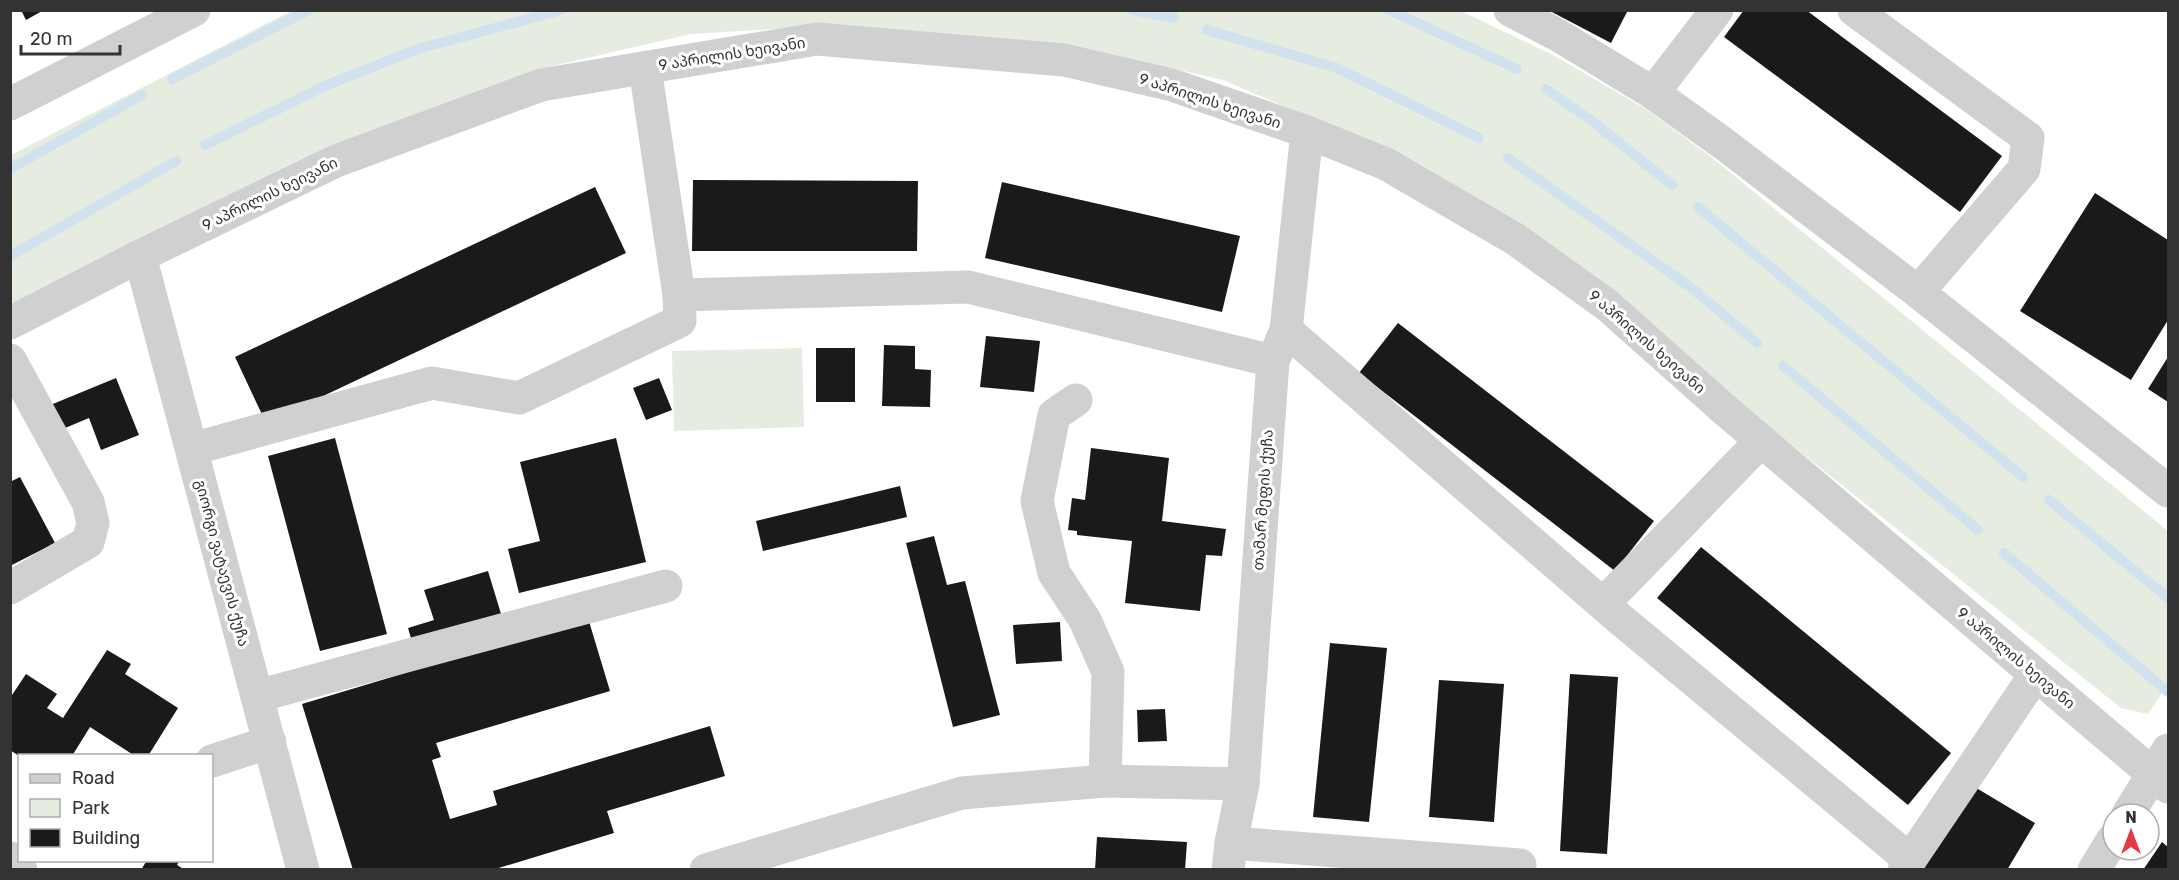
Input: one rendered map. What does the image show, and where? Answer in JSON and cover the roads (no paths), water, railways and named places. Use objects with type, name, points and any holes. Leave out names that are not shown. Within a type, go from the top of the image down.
[{"type":"street","points":[[15,91],[194,10]]},
{"type":"street","points":[[1510,10],[1556,34],[1653,93],[1724,144],[1918,292],[2169,491]]},
{"type":"street","points":[[1653,93],[1717,10]]},
{"type":"street","points":[[1854,10],[2028,138],[2024,169],[1918,292]]},
{"type":"street","name":"9 აპრილის ხეივანი","points":[[10,323],[140,256],[336,161],[541,85],[818,39],[1064,60],[1172,85],[1306,132],[1386,164],[1515,239],[1607,305],[1761,441],[2035,675],[2163,770]]},
{"type":"street","points":[[192,449],[432,383],[519,398],[680,321],[679,296],[645,68]]},
{"type":"street","name":"თამარ მეფის ქუჩა","points":[[1229,856],[1243,784],[1273,361],[1286,330],[1306,132]]},
{"type":"street","name":"გიორგი ვატაევის ქუჩა","points":[[140,256],[303,870]]},
{"type":"street","points":[[679,296],[968,287],[1273,361]]},
{"type":"street","points":[[1286,330],[1907,865],[2035,675]]},
{"type":"street","points":[[10,360],[88,502],[93,523],[88,542],[10,588]]},
{"type":"street","points":[[1076,400],[1054,415],[1037,501],[1054,573],[1085,620],[1107,672],[1106,781]]},
{"type":"street","points":[[1604,604],[1761,441]]},
{"type":"street","points":[[257,696],[666,586]]},
{"type":"street","points":[[213,761],[270,742]]},
{"type":"street","points":[[2138,802],[2163,770]]},
{"type":"street","points":[[706,870],[962,793],[1106,781],[1243,784]]},
{"type":"street","points":[[1229,856],[1520,865]]},
{"type":"waterway","points":[[172,79],[309,10]]},
{"type":"waterway","points":[[205,145],[327,85],[418,49],[561,10]]},
{"type":"waterway","points":[[1133,10],[1174,18]]},
{"type":"waterway","points":[[1389,10],[1517,69]]},
{"type":"waterway","points":[[1207,30],[1337,68],[1479,138]]},
{"type":"waterway","points":[[1546,89],[1592,121],[1672,185]]},
{"type":"waterway","points":[[10,169],[142,95]]},
{"type":"waterway","points":[[1508,158],[1693,289],[1757,343]]},
{"type":"waterway","points":[[10,256],[176,161]]},
{"type":"waterway","points":[[1698,207],[2023,477]]},
{"type":"waterway","points":[[1783,366],[1978,530]]},
{"type":"waterway","points":[[2049,500],[2168,598]]},
{"type":"waterway","points":[[2004,553],[2168,692]]}]
